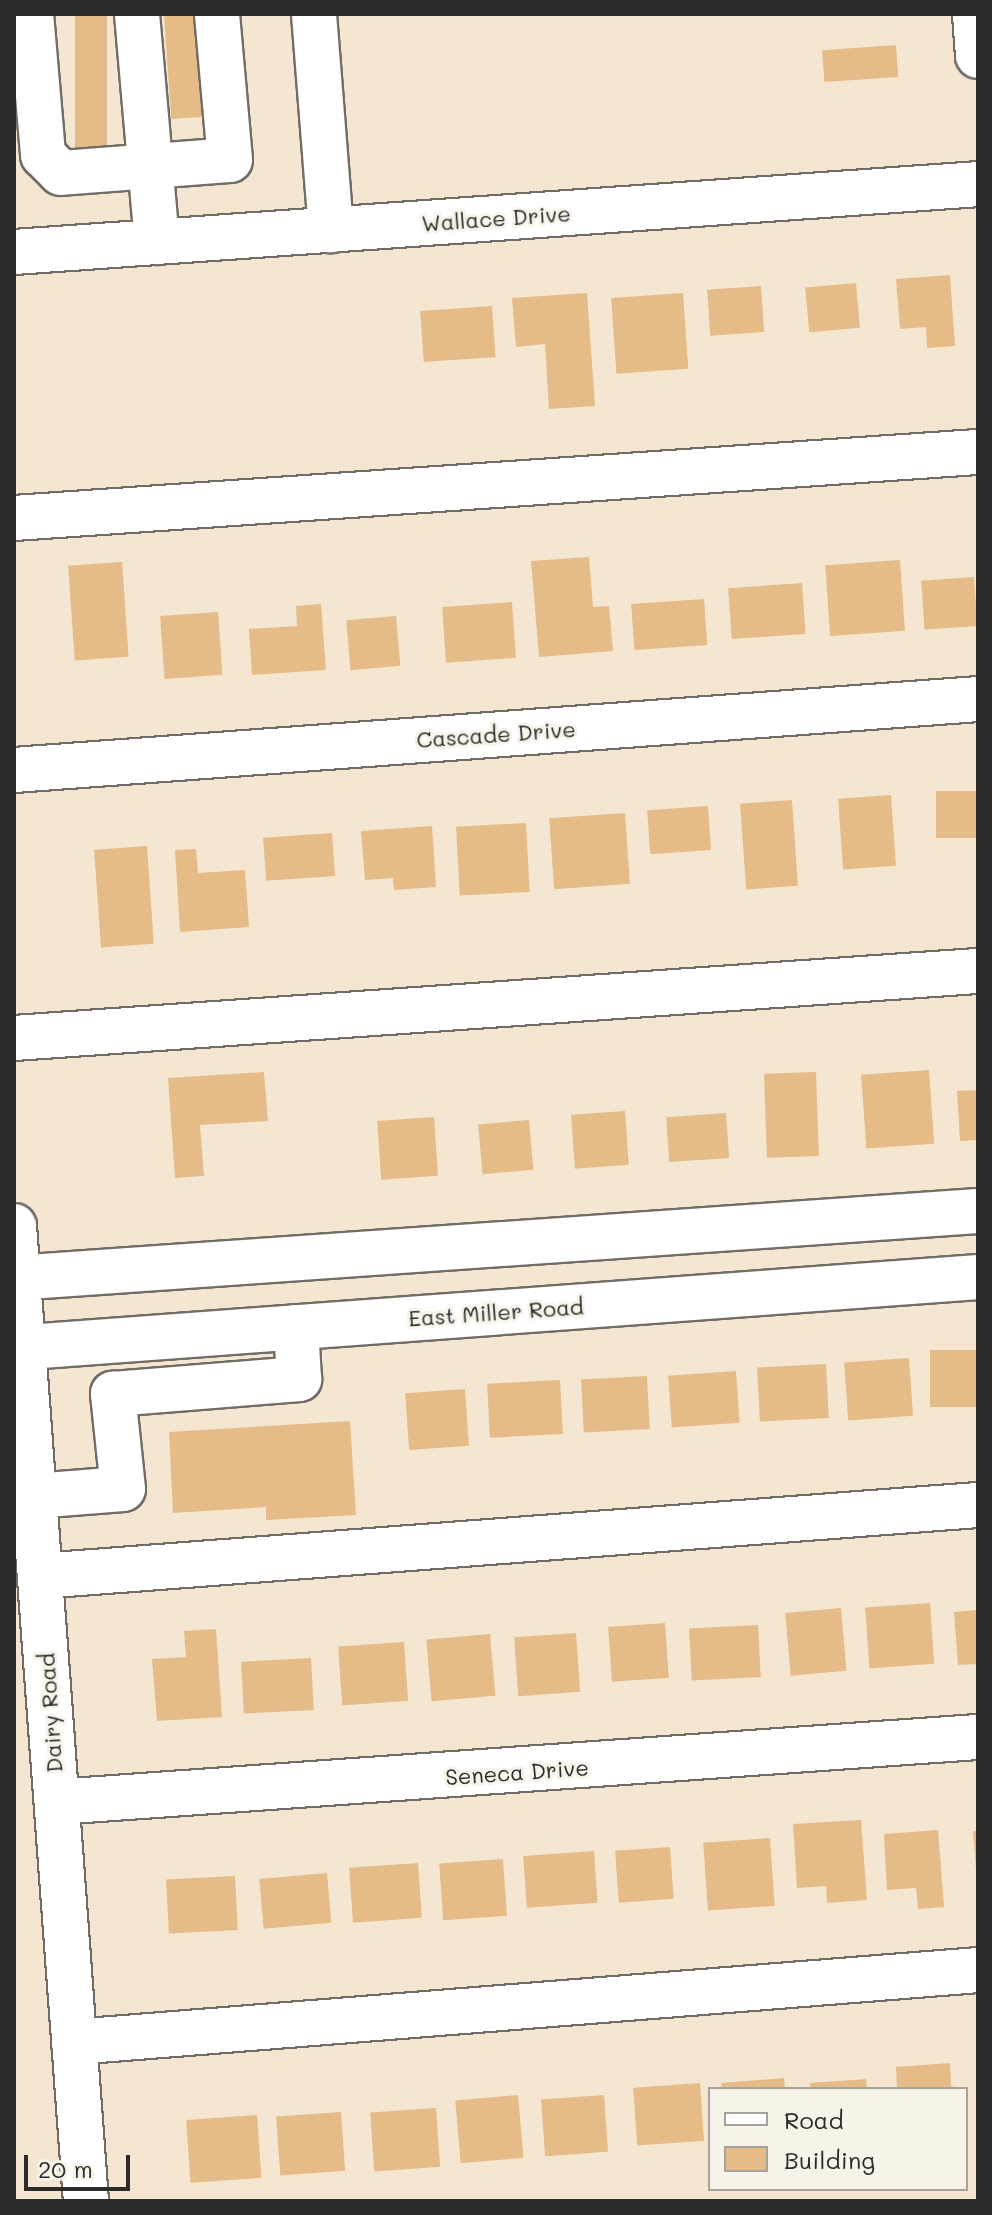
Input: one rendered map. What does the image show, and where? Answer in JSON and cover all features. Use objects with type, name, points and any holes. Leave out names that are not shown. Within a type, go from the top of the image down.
[{"type":"street","points":[[137,14],[157,242]]},
{"type":"street","points":[[25,17],[27,123],[43,155],[61,173],[230,160],[217,14]]},
{"type":"street","points":[[314,14],[331,230]]},
{"type":"street","points":[[975,14],[978,56]]},
{"type":"street","name":"Wallace Drive","points":[[14,252],[978,184]]},
{"type":"street","points":[[14,518],[978,452]]},
{"type":"street","name":"Cascade Drive","points":[[14,770],[978,699]]},
{"type":"street","points":[[14,1038],[978,971]]},
{"type":"street","points":[[16,1278],[978,1211]]},
{"type":"street","points":[[898,1217],[903,1282]]},
{"type":"street","name":"Dairy Road","points":[[14,1226],[18,1348],[34,1496],[86,2201]]},
{"type":"street","name":"East Miller Road","points":[[18,1348],[978,1277]]},
{"type":"street","points":[[34,1496],[123,1489],[113,1394],[299,1379],[296,1327]]},
{"type":"street","points":[[40,1576],[978,1505]]},
{"type":"street","name":"Seneca Drive","points":[[57,1802],[978,1737]]},
{"type":"street","points":[[74,2042],[978,1970]]},
{"type":"building","points":[[75,14],[107,14],[107,154],[75,154]]},
{"type":"building","points":[[196,14],[203,117],[171,119],[164,16]]},
{"type":"building","points":[[896,45],[898,77],[824,82],[822,50]]},
{"type":"building","points":[[950,275],[955,346],[927,348],[926,327],[900,329],[896,279]]},
{"type":"building","points":[[856,283],[860,328],[809,332],[805,287]]},
{"type":"building","points":[[761,286],[764,332],[710,336],[707,290]]},
{"type":"building","points":[[587,293],[595,406],[549,409],[545,344],[516,347],[512,298]]},
{"type":"building","points":[[683,293],[688,369],[616,374],[611,298]]},
{"type":"building","points":[[492,306],[496,357],[424,362],[420,311]]},
{"type":"building","points":[[589,557],[593,607],[609,606],[613,651],[539,657],[531,561]]},
{"type":"building","points":[[900,560],[905,631],[830,636],[825,565]]},
{"type":"building","points":[[122,562],[129,657],[75,661],[68,566]]},
{"type":"building","points":[[974,577],[977,626],[925,630],[921,581]]},
{"type":"building","points":[[802,583],[806,634],[732,639],[728,588]]},
{"type":"building","points":[[704,599],[707,645],[634,650],[631,604]]},
{"type":"building","points":[[512,602],[516,658],[446,663],[442,607]]},
{"type":"building","points":[[321,604],[326,670],[252,675],[249,629],[297,626],[296,606]]},
{"type":"building","points":[[218,612],[222,675],[165,679],[160,616]]},
{"type":"building","points":[[396,616],[400,666],[351,670],[346,620]]},
{"type":"building","points":[[936,791],[978,791],[978,838],[936,838]]},
{"type":"building","points":[[891,795],[896,866],[843,870],[838,799]]},
{"type":"building","points":[[792,800],[798,886],[746,889],[740,804]]},
{"type":"building","points":[[708,806],[711,850],[650,854],[647,810]]},
{"type":"building","points":[[625,813],[630,884],[554,889],[549,818]]},
{"type":"building","points":[[526,823],[530,892],[460,896],[456,827]]},
{"type":"building","points":[[432,826],[436,887],[394,890],[393,878],[365,880],[361,831]]},
{"type":"building","points":[[332,833],[335,876],[266,881],[263,838]]},
{"type":"building","points":[[147,846],[154,944],[101,947],[94,850]]},
{"type":"building","points":[[196,849],[198,873],[245,870],[249,927],[180,932],[175,850]]},
{"type":"building","points":[[929,1070],[934,1144],[866,1149],[861,1075]]},
{"type":"building","points":[[264,1072],[268,1121],[200,1125],[204,1176],[175,1178],[168,1078]]},
{"type":"building","points":[[816,1072],[819,1156],[767,1158],[764,1074]]},
{"type":"building","points":[[978,1090],[978,1140],[960,1141],[957,1091]]},
{"type":"building","points":[[625,1111],[629,1165],[575,1169],[571,1115]]},
{"type":"building","points":[[726,1113],[729,1158],[669,1162],[666,1117]]},
{"type":"building","points":[[434,1117],[438,1176],[381,1180],[377,1121]]},
{"type":"building","points":[[529,1120],[533,1170],[483,1174],[478,1124]]},
{"type":"building","points":[[930,1350],[978,1350],[978,1407],[930,1407]]},
{"type":"building","points":[[909,1358],[913,1416],[848,1420],[844,1363]]},
{"type":"building","points":[[826,1364],[829,1418],[760,1422],[757,1368]]},
{"type":"building","points":[[736,1371],[740,1423],[672,1428],[668,1376]]},
{"type":"building","points":[[647,1376],[650,1429],[584,1432],[581,1379]]},
{"type":"building","points":[[560,1380],[563,1434],[490,1438],[487,1384]]},
{"type":"building","points":[[465,1389],[469,1446],[409,1450],[405,1393]]},
{"type":"building","points":[[350,1421],[356,1515],[266,1520],[266,1507],[173,1513],[169,1432]]},
{"type":"building","points":[[930,1603],[934,1664],[869,1668],[865,1608]]},
{"type":"building","points":[[841,1608],[846,1671],[791,1676],[785,1613]]},
{"type":"building","points":[[978,1610],[978,1664],[958,1665],[954,1612]]},
{"type":"building","points":[[665,1623],[669,1678],[612,1682],[608,1627]]},
{"type":"building","points":[[758,1625],[761,1677],[692,1681],[689,1629]]},
{"type":"building","points":[[216,1629],[222,1717],[157,1721],[152,1659],[186,1657],[184,1631]]},
{"type":"building","points":[[576,1633],[580,1692],[518,1696],[514,1637]]},
{"type":"building","points":[[490,1634],[495,1696],[432,1701],[426,1640]]},
{"type":"building","points":[[404,1642],[408,1701],[342,1705],[338,1647]]},
{"type":"building","points":[[311,1658],[314,1710],[244,1714],[241,1662]]},
{"type":"building","points":[[861,1820],[867,1900],[827,1903],[826,1886],[797,1888],[793,1824]]},
{"type":"building","points":[[938,1830],[944,1907],[918,1909],[916,1888],[887,1890],[884,1834]]},
{"type":"building","points":[[973,1831],[978,1831],[978,1869],[976,1869]]},
{"type":"building","points":[[770,1838],[775,1906],[708,1911],[703,1843]]},
{"type":"building","points":[[670,1847],[674,1899],[619,1903],[615,1851]]},
{"type":"building","points":[[594,1851],[598,1903],[527,1908],[523,1856]]},
{"type":"building","points":[[503,1859],[507,1916],[443,1920],[439,1863]]},
{"type":"building","points":[[418,1863],[422,1918],[353,1923],[349,1868]]},
{"type":"building","points":[[327,1873],[331,1923],[264,1929],[259,1879]]},
{"type":"building","points":[[235,1876],[238,1930],[169,1934],[166,1880]]},
{"type":"building","points":[[950,2063],[951,2086],[955,2087],[897,2087],[896,2067]]},
{"type":"building","points":[[784,2078],[785,2087],[722,2087],[721,2083]]},
{"type":"building","points":[[866,2079],[867,2087],[810,2087],[810,2083]]},
{"type":"building","points":[[700,2083],[704,2141],[637,2146],[633,2088]]},
{"type":"building","points":[[518,2095],[523,2158],[461,2163],[455,2100]]},
{"type":"building","points":[[604,2095],[608,2152],[545,2156],[541,2099]]},
{"type":"building","points":[[436,2108],[440,2167],[374,2171],[370,2113]]},
{"type":"building","points":[[341,2112],[345,2171],[280,2175],[276,2117]]},
{"type":"building","points":[[257,2115],[261,2178],[191,2183],[186,2120]]}]
